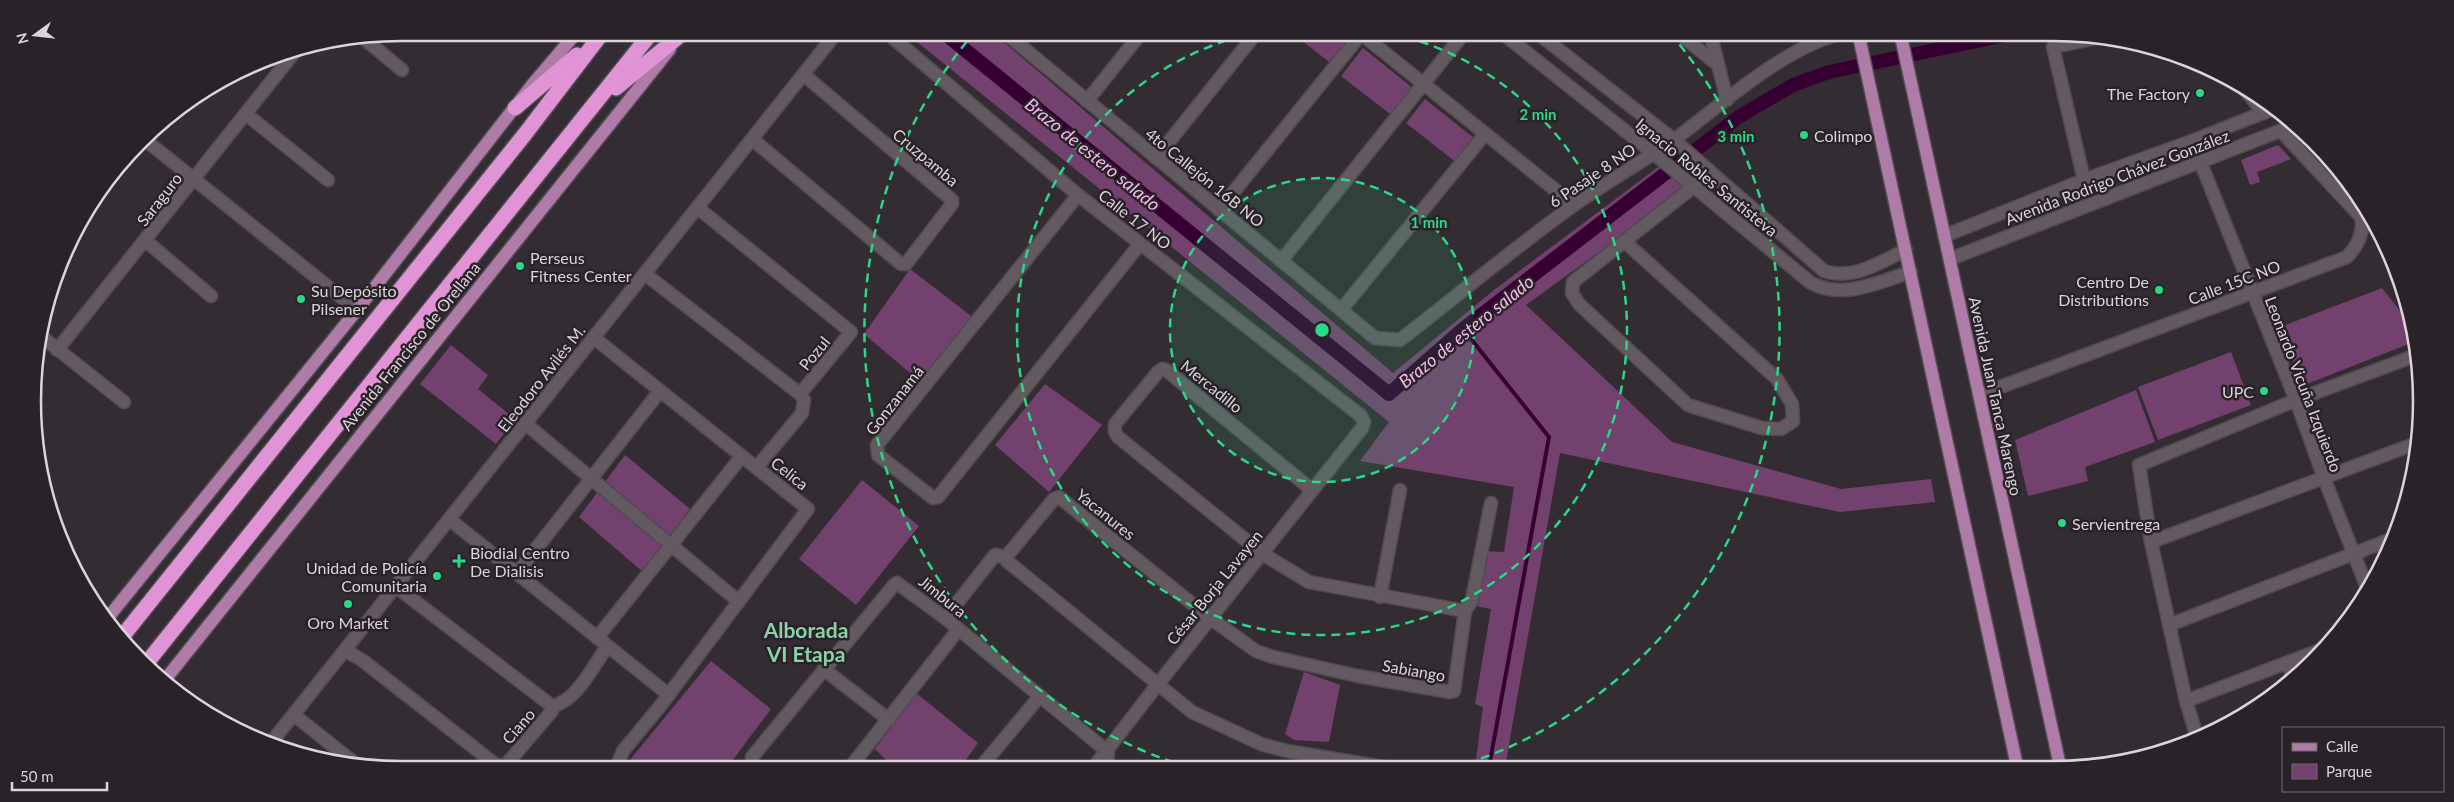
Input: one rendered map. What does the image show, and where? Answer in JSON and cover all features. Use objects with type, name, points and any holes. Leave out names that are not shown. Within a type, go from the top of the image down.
[{"type":"highway","points":[[515,108],[594,41]]},
{"type":"highway","points":[[126,632],[526,134],[597,41]]},
{"type":"highway","name":"Avenida Francisco de Orellana","points":[[150,658],[645,41]]},
{"type":"highway","points":[[592,108],[673,41]]},
{"type":"main road","points":[[111,614],[357,310],[570,41]]},
{"type":"main road","name":"Avenida Francisco de Orellana","points":[[169,675],[677,41]]},
{"type":"main road","points":[[1860,41],[2015,761]]},
{"type":"main road","name":"Avenida Juan Tanca Marengo","points":[[1905,41],[1908,72],[2059,761]]},
{"type":"street","name":"Eleodoro Avilés M.","points":[[275,738],[831,41]]},
{"type":"street","name":"Calle 17 NO","points":[[897,41],[1078,195],[1361,416],[1364,422],[1362,428]]},
{"type":"street","name":"4to Callejón 16B NO","points":[[1022,41],[1088,101],[1375,338],[1388,340]]},
{"type":"street","points":[[1088,101],[1135,41]]},
{"type":"street","points":[[1156,158],[1250,41]]},
{"type":"street","points":[[1219,210],[1354,41]]},
{"type":"street","points":[[1370,41],[1574,205]]},
{"type":"street","points":[[1281,261],[1458,41]]},
{"type":"street","name":"Ignacio Robles Santisteva","points":[[1512,41],[1658,157],[1802,276],[1820,287],[1837,291],[1847,290],[1911,272]]},
{"type":"street","name":"Ignacio Robles Santisteva","points":[[1548,41],[1677,142],[1824,271],[1840,275],[1856,273],[1906,250]]},
{"type":"street","points":[[1688,41],[1716,64]]},
{"type":"street","points":[[1712,41],[1716,64],[1727,100]]},
{"type":"street","name":"6 Pasaje 8 NO","points":[[1388,340],[1400,340],[1574,205],[1658,157],[1727,100],[1806,47],[1820,41]]},
{"type":"street","points":[[2077,42],[2053,47],[2084,180]]},
{"type":"street","points":[[369,43],[402,70]]},
{"type":"street","name":"Saraguro","points":[[58,350],[289,59]]},
{"type":"street","name":"Cruzpamba","points":[[752,139],[901,264],[906,264],[952,204],[952,200],[804,76]]},
{"type":"street","name":"Avenida Rodrigo Chávez González","points":[[1944,236],[2084,180],[2192,142],[2267,112]]},
{"type":"street","points":[[246,114],[328,180]]},
{"type":"street","name":"Avenida Rodrigo Chávez González","points":[[1950,259],[2287,128]]},
{"type":"street","name":"Calle 15C NO","points":[[1980,395],[2347,257],[2357,246],[2363,231],[2362,218],[2354,207],[2281,131]]},
{"type":"street","points":[[1341,310],[1485,134]]},
{"type":"street","name":"Leonardo Vicuña Izquierdo","points":[[2192,142],[2251,293],[2296,400],[2352,553],[2364,582]]},
{"type":"street","points":[[150,144],[357,310]]},
{"type":"street","points":[[1624,241],[1777,378],[1792,404],[1793,421],[1781,428],[1762,428],[1688,405],[1579,304],[1572,292],[1573,282],[1691,185],[1706,168]]},
{"type":"street","name":"Gonzanamá","points":[[1078,195],[877,445],[878,455],[933,498],[938,497],[1140,244]]},
{"type":"street","name":"Pozul","points":[[645,274],[800,394],[851,332],[698,208]]},
{"type":"street","points":[[146,241],[211,296]]},
{"type":"street","name":"Celica","points":[[593,338],[808,509],[669,695],[622,752],[619,761]]},
{"type":"street","points":[[46,340],[124,402]]},
{"type":"street","points":[[2195,731],[2186,701],[2151,542],[2139,470],[2142,463],[2296,400],[2410,357]]},
{"type":"street","name":"Mercadillo","points":[[1263,554],[1118,437],[1115,432],[1115,424],[1158,372],[1162,369],[1166,370],[1312,490]]},
{"type":"street","points":[[517,573],[660,391]]},
{"type":"street","points":[[757,467],[802,413],[805,402],[800,394]]},
{"type":"street","points":[[526,424],[738,601]]},
{"type":"street","name":"César Borja Lavayen","points":[[1100,761],[1210,618],[1362,428]]},
{"type":"street","points":[[2151,542],[2410,446]]},
{"type":"street","points":[[597,638],[742,456]]},
{"type":"street","points":[[1380,597],[1400,490]]},
{"type":"street","name":"Yacanures","points":[[1006,557],[1054,498],[1060,497],[1210,618]]},
{"type":"street","points":[[1263,554],[1309,582],[1380,597],[1465,611],[1472,600],[1491,503]]},
{"type":"street","points":[[449,520],[669,695]]},
{"type":"street","points":[[2169,624],[2384,542]]},
{"type":"street","points":[[945,618],[995,555],[1006,557],[1007,561],[1192,712],[1261,744],[1287,751],[1347,761]]},
{"type":"street","name":"Jimbura","points":[[753,761],[752,757],[826,670],[894,584],[901,584],[945,618],[1108,752]]},
{"type":"street","name":"Ciano","points":[[396,586],[552,706],[552,711],[509,761]]},
{"type":"street","name":"Sabiango","points":[[1210,618],[1256,651],[1273,658],[1358,676],[1450,692],[1454,691],[1465,611]]},
{"type":"street","points":[[856,761],[958,630]]},
{"type":"street","points":[[552,706],[563,703],[576,690],[607,647]]},
{"type":"street","name":"Ciano","points":[[346,651],[362,660],[491,761]]},
{"type":"street","points":[[2186,701],[2306,656]]},
{"type":"street","points":[[2287,663],[2290,671]]},
{"type":"street","points":[[826,670],[889,720]]},
{"type":"street","points":[[986,761],[1040,696]]},
{"type":"street","points":[[294,715],[347,757]]},
{"type":"street","points":[[1107,761],[1108,752]]},
{"type":"green space","points":[[916,41],[1002,41],[1393,373],[1494,290],[1661,165],[1686,189],[1526,305],[1672,442],[1841,489],[1931,479],[1935,502],[1840,512],[1560,453],[1506,761],[1476,761],[1483,707],[1475,704],[1491,609],[1475,606],[1484,551],[1504,552],[1514,487],[1360,461],[1389,422]]},
{"type":"green space","points":[[1302,41],[1351,41],[1333,65]]},
{"type":"green space","points":[[1363,48],[1415,90],[1394,117],[1341,76]]},
{"type":"green space","points":[[1425,99],[1475,139],[1457,163],[1406,123]]},
{"type":"green space","points":[[2278,145],[2291,159],[2257,172],[2260,182],[2250,185],[2241,160]]},
{"type":"green space","points":[[910,269],[975,319],[923,384],[864,334]]},
{"type":"green space","points":[[2382,288],[2401,312],[2408,344],[2302,386],[2280,327]]},
{"type":"green space","points":[[451,345],[488,375],[478,389],[515,419],[496,444],[420,384]]},
{"type":"green space","points":[[2231,352],[2251,405],[2158,440],[2138,387]]},
{"type":"green space","points":[[1045,384],[1102,425],[1049,492],[995,445]]},
{"type":"green space","points":[[2136,390],[2155,442],[2085,467],[2088,481],[2028,496],[2015,440]]},
{"type":"green space","points":[[625,455],[690,509],[643,572],[579,517]]},
{"type":"green space","points":[[862,480],[919,526],[856,605],[799,559]]},
{"type":"green space","points":[[711,661],[771,709],[732,761],[629,761]]},
{"type":"green space","points":[[1304,672],[1340,685],[1329,742],[1294,740],[1285,734]]},
{"type":"green space","points":[[916,693],[978,743],[965,761],[887,761],[875,749]]},
{"type":"waterway","name":"Brazo de estero salado","points":[[954,41],[1389,394],[1463,329],[1740,116],[1793,85],[1829,72],[1977,41]]},
{"type":"waterway","points":[[1463,329],[1549,437],[1490,761]]},
{"type":"place","name":"The Factory","points":[[2200,93]]},
{"type":"place","name":"Colimpo","points":[[1804,135]]},
{"type":"place","name":"Perseus Fitness Center","points":[[520,266]]},
{"type":"place","name":"Centro De Distributions","points":[[2159,290]]},
{"type":"place","name":"Su Depósito Pilsener","points":[[301,299]]},
{"type":"place","name":"UPC","points":[[2264,391]]},
{"type":"place","name":"Servientrega","points":[[2062,523]]},
{"type":"place","name":"Biodial Centro De Dialisis","points":[[459,561]]},
{"type":"place","name":"Unidad de Policía Comunitaria","points":[[437,576]]},
{"type":"place","name":"Oro Market","points":[[348,604]]},
{"type":"district","name":"Alborada VI Etapa","points":[[806,641]]}]
